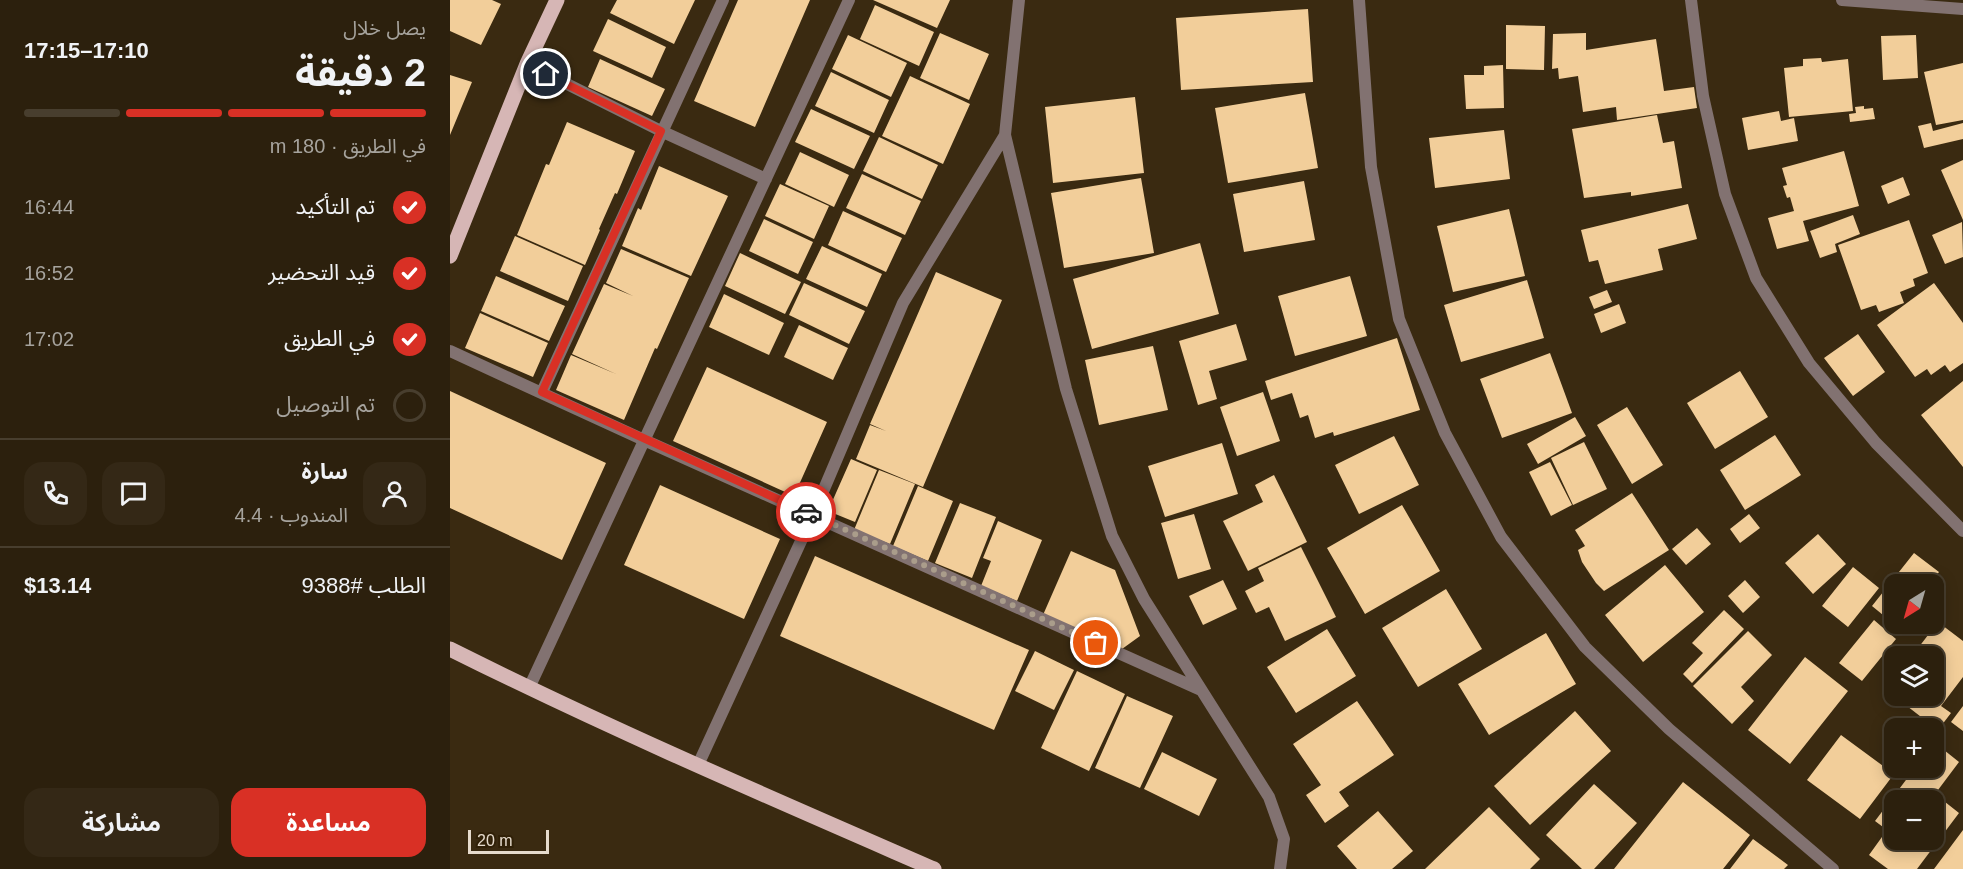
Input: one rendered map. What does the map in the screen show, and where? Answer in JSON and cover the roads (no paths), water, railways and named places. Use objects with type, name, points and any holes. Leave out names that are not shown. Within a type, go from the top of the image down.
[{"type":"main road","points":[[450,256],[527,64],[557,0]]},
{"type":"main road","points":[[450,649],[529,688],[698,765],[934,869]]},
{"type":"street","points":[[542,392],[723,0]]},
{"type":"street","points":[[529,688],[849,0]]},
{"type":"street","points":[[1019,0],[1005,135],[1066,389],[1112,536],[1144,599],[1269,797],[1284,838],[1280,869]]},
{"type":"street","points":[[1359,0],[1371,167],[1399,319],[1445,434],[1501,537],[1586,648],[1669,729],[1833,869]]},
{"type":"street","points":[[1691,0],[1703,96],[1725,194],[1756,278],[1809,363],[1876,443],[1963,531]]},
{"type":"street","points":[[1842,0],[1963,9]]},
{"type":"street","points":[[527,64],[661,131],[766,179]]},
{"type":"street","points":[[698,765],[813,515],[903,303],[1005,135]]},
{"type":"street","points":[[450,351],[1202,690]]}]
